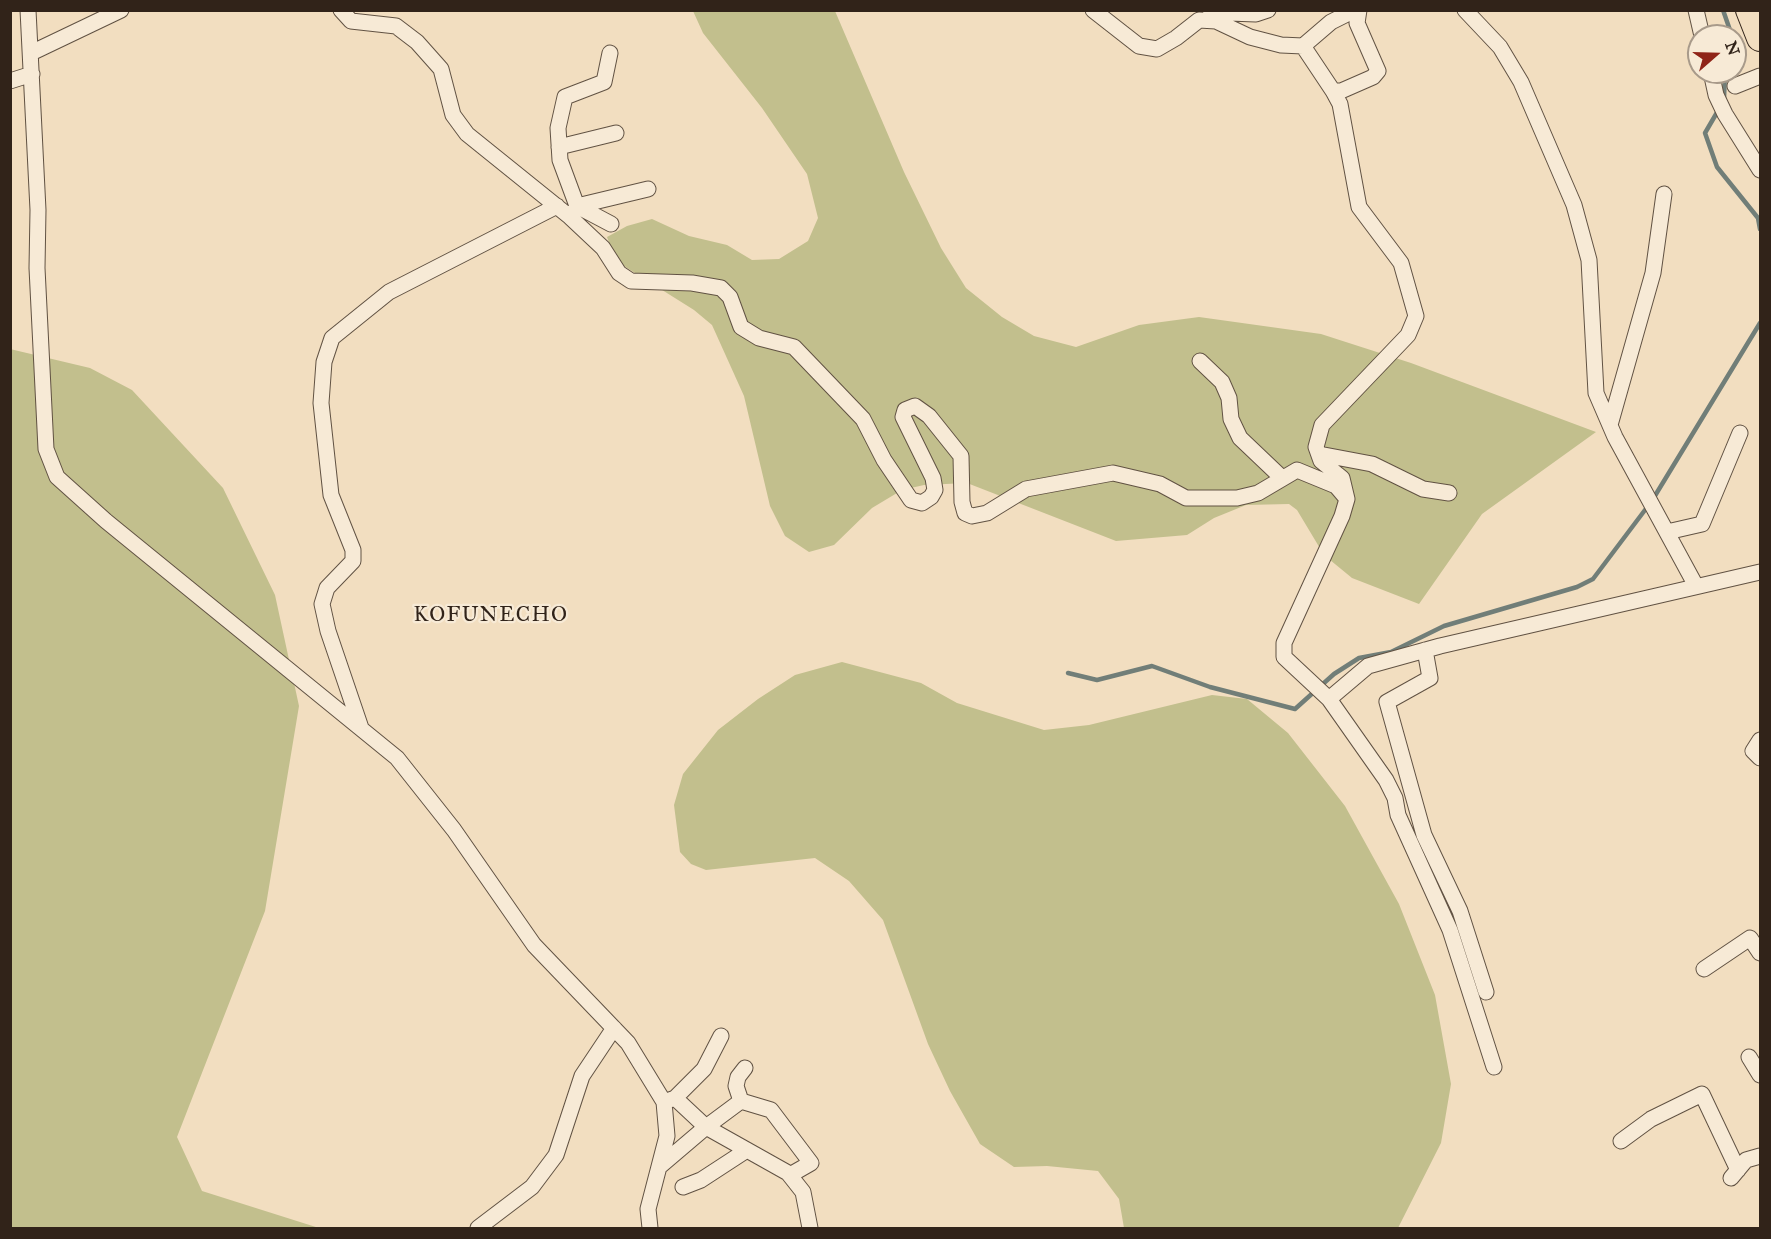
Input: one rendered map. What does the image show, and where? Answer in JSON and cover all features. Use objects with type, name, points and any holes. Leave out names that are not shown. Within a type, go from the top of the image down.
[{"type":"highway","points":[[1749,10],[1761,38]]},
{"type":"street","points":[[28,10],[46,449],[57,477],[106,521],[397,758],[454,830],[534,945],[628,1043],[670,1100],[706,1127],[790,1175],[803,1192],[810,1228]]},
{"type":"street","points":[[31,53],[121,10]]},
{"type":"street","points":[[341,10],[351,21],[396,26],[417,42],[441,69],[453,115],[467,134],[558,206],[610,224]]},
{"type":"street","points":[[1093,10],[1139,46],[1157,49],[1202,20],[1229,13],[1256,14],[1268,10]]},
{"type":"street","points":[[1202,20],[1216,21],[1250,36],[1271,42],[1303,46],[1331,22],[1357,10],[1357,23],[1378,70],[1373,77],[1341,91],[1333,92]]},
{"type":"street","points":[[1465,10],[1500,47],[1521,82],[1574,205],[1589,260],[1596,393],[1610,425],[1696,586]]},
{"type":"street","points":[[1303,46],[1340,104],[1359,207],[1401,263],[1416,316],[1408,335],[1322,425],[1316,447],[1321,460],[1342,478],[1347,499],[1342,516],[1284,644],[1284,657],[1307,681],[1326,696],[1386,780],[1395,798],[1398,815],[1450,930],[1494,1067]]},
{"type":"street","points":[[610,53],[604,82],[565,97],[558,128],[559,147],[573,212],[603,248],[619,273],[630,281],[693,282],[721,288],[730,297],[741,327],[759,338],[794,347],[862,419],[884,460],[911,500],[922,503],[931,497],[935,490],[933,478],[903,417],[905,410],[915,406],[929,416],[961,456],[962,502],[965,513],[972,516],[987,513],[1026,489],[1113,473],[1161,484],[1186,498],[1237,498],[1258,493],[1281,477],[1297,470],[1336,486],[1347,499]]},
{"type":"street","points":[[10,81],[32,74]]},
{"type":"street","points":[[1735,86],[1761,76]]},
{"type":"street","points":[[1714,84],[1725,114],[1761,170]]},
{"type":"street","points":[[559,147],[616,134]]},
{"type":"street","points":[[573,212],[648,189]]},
{"type":"street","points":[[1610,425],[1653,273],[1664,194]]},
{"type":"street","points":[[361,729],[328,632],[322,604],[327,588],[353,561],[353,550],[332,495],[321,402],[324,362],[332,338],[389,292],[558,206]]},
{"type":"street","points":[[1200,362],[1222,382],[1229,398],[1231,419],[1240,438],[1281,477]]},
{"type":"street","points":[[1667,532],[1702,524],[1739,451],[1740,433]]},
{"type":"street","points":[[1319,454],[1372,464],[1424,489],[1449,493]]},
{"type":"street","points":[[1326,696],[1368,666],[1425,650],[1761,572]]},
{"type":"street","points":[[1425,650],[1430,678],[1387,702],[1424,835],[1460,911],[1486,992]]},
{"type":"street","points":[[1761,740],[1753,751],[1761,758]]},
{"type":"street","points":[[1704,969],[1750,938],[1761,953]]},
{"type":"street","points":[[478,1228],[532,1188],[556,1155],[582,1076],[614,1028]]},
{"type":"street","points":[[650,1228],[648,1209],[667,1136],[670,1100],[704,1069],[716,1051],[721,1036]]},
{"type":"street","points":[[1749,1058],[1761,1075]]},
{"type":"street","points":[[741,1101],[736,1086],[738,1077],[745,1068]]},
{"type":"street","points":[[1621,1141],[1651,1119],[1702,1094],[1734,1174],[1746,1160],[1761,1156]]},
{"type":"street","points":[[658,1167],[741,1101]]},
{"type":"street","points":[[741,1101],[771,1110],[811,1163],[790,1175]]},
{"type":"street","points":[[683,1187],[701,1180],[747,1150]]},
{"type":"shaded area","points":[[693,11],[835,11],[904,172],[941,248],[966,288],[1002,317],[1034,336],[1076,347],[1139,325],[1199,317],[1321,334],[1411,363],[1596,432],[1482,514],[1419,604],[1352,578],[1324,555],[1297,510],[1289,504],[1246,505],[1214,518],[1187,535],[1116,541],[967,483],[924,485],[902,490],[872,508],[834,545],[809,552],[785,536],[770,506],[744,396],[712,325],[694,310],[616,261],[607,237],[627,226],[652,219],[689,236],[727,245],[752,260],[779,259],[808,241],[818,218],[807,174],[762,108],[703,33]]},
{"type":"shaded area","points":[[10,349],[90,368],[132,390],[223,488],[275,595],[299,706],[265,911],[177,1137],[202,1191],[319,1228],[11,1228]]},
{"type":"shaded area","points":[[842,662],[921,683],[957,703],[1044,730],[1089,725],[1212,695],[1247,699],[1288,733],[1345,806],[1399,904],[1435,995],[1451,1084],[1441,1143],[1398,1228],[1124,1228],[1119,1199],[1098,1171],[1047,1166],[1014,1167],[980,1144],[950,1091],[928,1044],[883,920],[849,881],[815,858],[706,870],[691,864],[680,852],[674,805],[683,774],[718,730],[758,699],[795,675]]},
{"type":"waterway","points":[[1723,10],[1728,24]]},
{"type":"waterway","points":[[1724,99],[1725,84]]},
{"type":"waterway","points":[[1719,109],[1705,133],[1717,167],[1758,218],[1760,229]]},
{"type":"waterway","points":[[1653,499],[1760,323]]},
{"type":"waterway","points":[[1068,673],[1097,680],[1152,666],[1210,687],[1295,709],[1334,674],[1359,658],[1391,652],[1444,626],[1577,587],[1593,579],[1648,506]]},
{"type":"district","name":"KOFUNECHO","points":[[491,616]]}]
